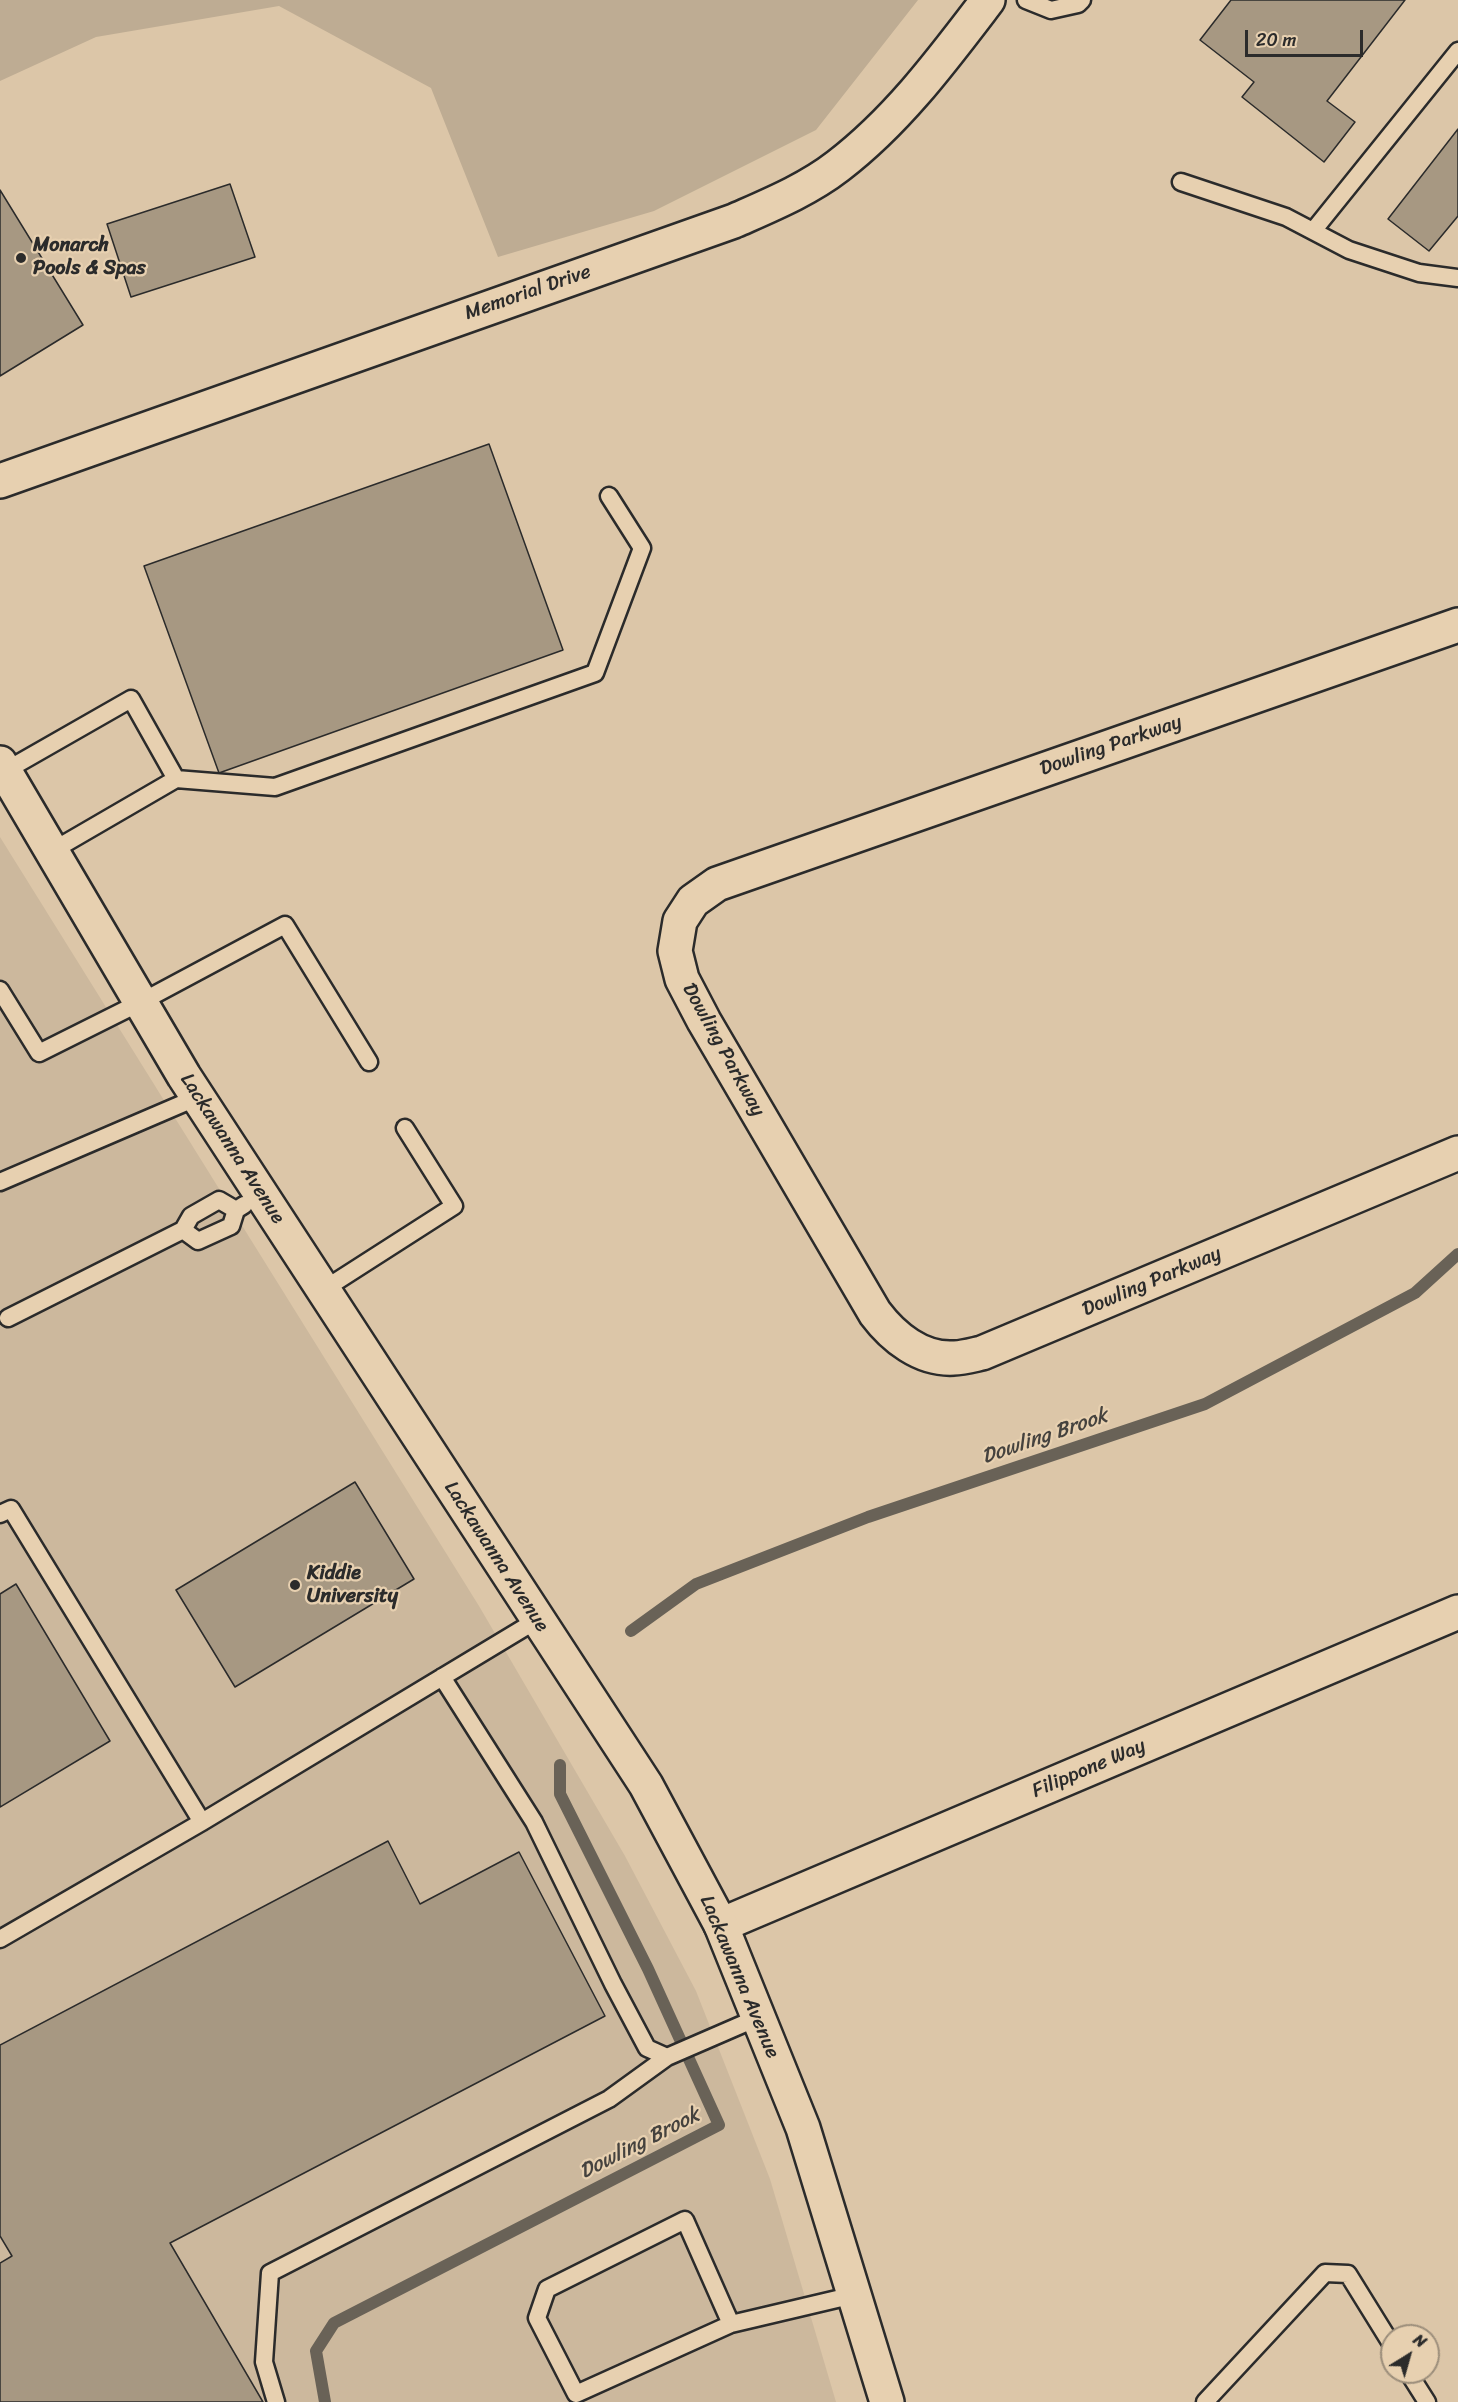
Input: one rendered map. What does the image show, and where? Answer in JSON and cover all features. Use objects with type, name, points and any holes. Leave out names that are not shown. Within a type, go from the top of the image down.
[{"type":"street","name":"Memorial Drive","points":[[0,481],[734,221],[792,195],[838,166],[882,129],[942,60],[988,0]]},
{"type":"street","name":"Dowling Parkway","points":[[1458,625],[717,884],[693,901],[680,921],[675,951],[682,979],[704,1021],[874,1313],[898,1338],[928,1354],[953,1358],[982,1353],[1458,1154]]},
{"type":"street","name":"Lackawanna Avenue","points":[[2,767],[198,1097],[249,1202],[323,1290],[646,1785],[721,1925],[802,2128],[887,2402]]},
{"type":"street","name":"Filippone Way","points":[[721,1925],[1458,1612]]},
{"type":"lane","points":[[1026,0],[1051,10],[1078,4],[1082,0]]},
{"type":"lane","points":[[1313,231],[1458,51]]},
{"type":"lane","points":[[1180,182],[1286,217],[1348,250],[1419,273],[1458,278]]},
{"type":"lane","points":[[52,851],[176,779],[275,787],[595,673],[642,548],[609,496]]},
{"type":"lane","points":[[2,767],[131,699],[176,779]]},
{"type":"lane","points":[[0,990],[39,1053],[141,1002],[285,925],[369,1062]]},
{"type":"lane","points":[[0,1182],[198,1097]]},
{"type":"lane","points":[[323,1290],[454,1206],[405,1128]]},
{"type":"lane","points":[[8,1318],[183,1230],[191,1216],[219,1200],[249,1202]]},
{"type":"lane","points":[[183,1230],[198,1240],[231,1226],[249,1202]]},
{"type":"lane","points":[[0,1514],[11,1509],[202,1822]]},
{"type":"lane","points":[[0,1939],[202,1822],[537,1620]]},
{"type":"lane","points":[[442,1677],[534,1822],[647,2048],[668,2057]]},
{"type":"lane","points":[[276,2402],[264,2362],[270,2273],[609,2099],[668,2057],[757,2018]]},
{"type":"lane","points":[[731,2324],[685,2220],[547,2289],[537,2318],[576,2394],[731,2324],[854,2295]]},
{"type":"lane","points":[[1205,2402],[1325,2273],[1348,2274],[1380,2326]]},
{"type":"lane","points":[[1416,2384],[1427,2402]]},
{"type":"shaded area","points":[[0,0],[918,0],[816,130],[654,211],[498,257],[431,88],[279,6],[96,37],[0,81]]},
{"type":"shaded area","points":[[0,837],[479,1606],[625,1856],[696,1991],[770,2179],[836,2402],[0,2402]]},
{"type":"building","points":[[1231,0],[1405,0],[1327,101],[1355,122],[1324,162],[1242,97],[1254,82],[1200,40]]},
{"type":"building","points":[[1458,129],[1458,216],[1429,251],[1388,219]]},
{"type":"building","points":[[230,184],[255,257],[131,297],[107,224]]},
{"type":"building","name":"Monarch Pools & Spas","points":[[0,190],[83,325],[0,376]]},
{"type":"building","points":[[489,444],[563,650],[219,773],[144,566]]},
{"type":"building","name":"Kiddie University","points":[[355,1482],[414,1579],[235,1687],[176,1590]]},
{"type":"building","points":[[16,1584],[110,1741],[0,1807],[0,1594]]},
{"type":"building","points":[[388,1841],[420,1904],[519,1852],[605,2016],[170,2243],[263,2402],[0,2402],[0,2263],[12,2256],[0,2236],[0,2045]]},
{"type":"waterway","name":"Dowling Brook","points":[[631,1631],[696,1584],[868,1517],[1205,1404],[1415,1293],[1458,1254]]},
{"type":"waterway","name":"Dowling Brook","points":[[325,2402],[316,2351],[334,2323],[719,2125],[648,1969],[560,1794],[560,1765]]},
{"type":"place","name":"Monarch Pools & Spas","points":[[21,258]]},
{"type":"place","name":"Kiddie University","points":[[295,1585]]}]
